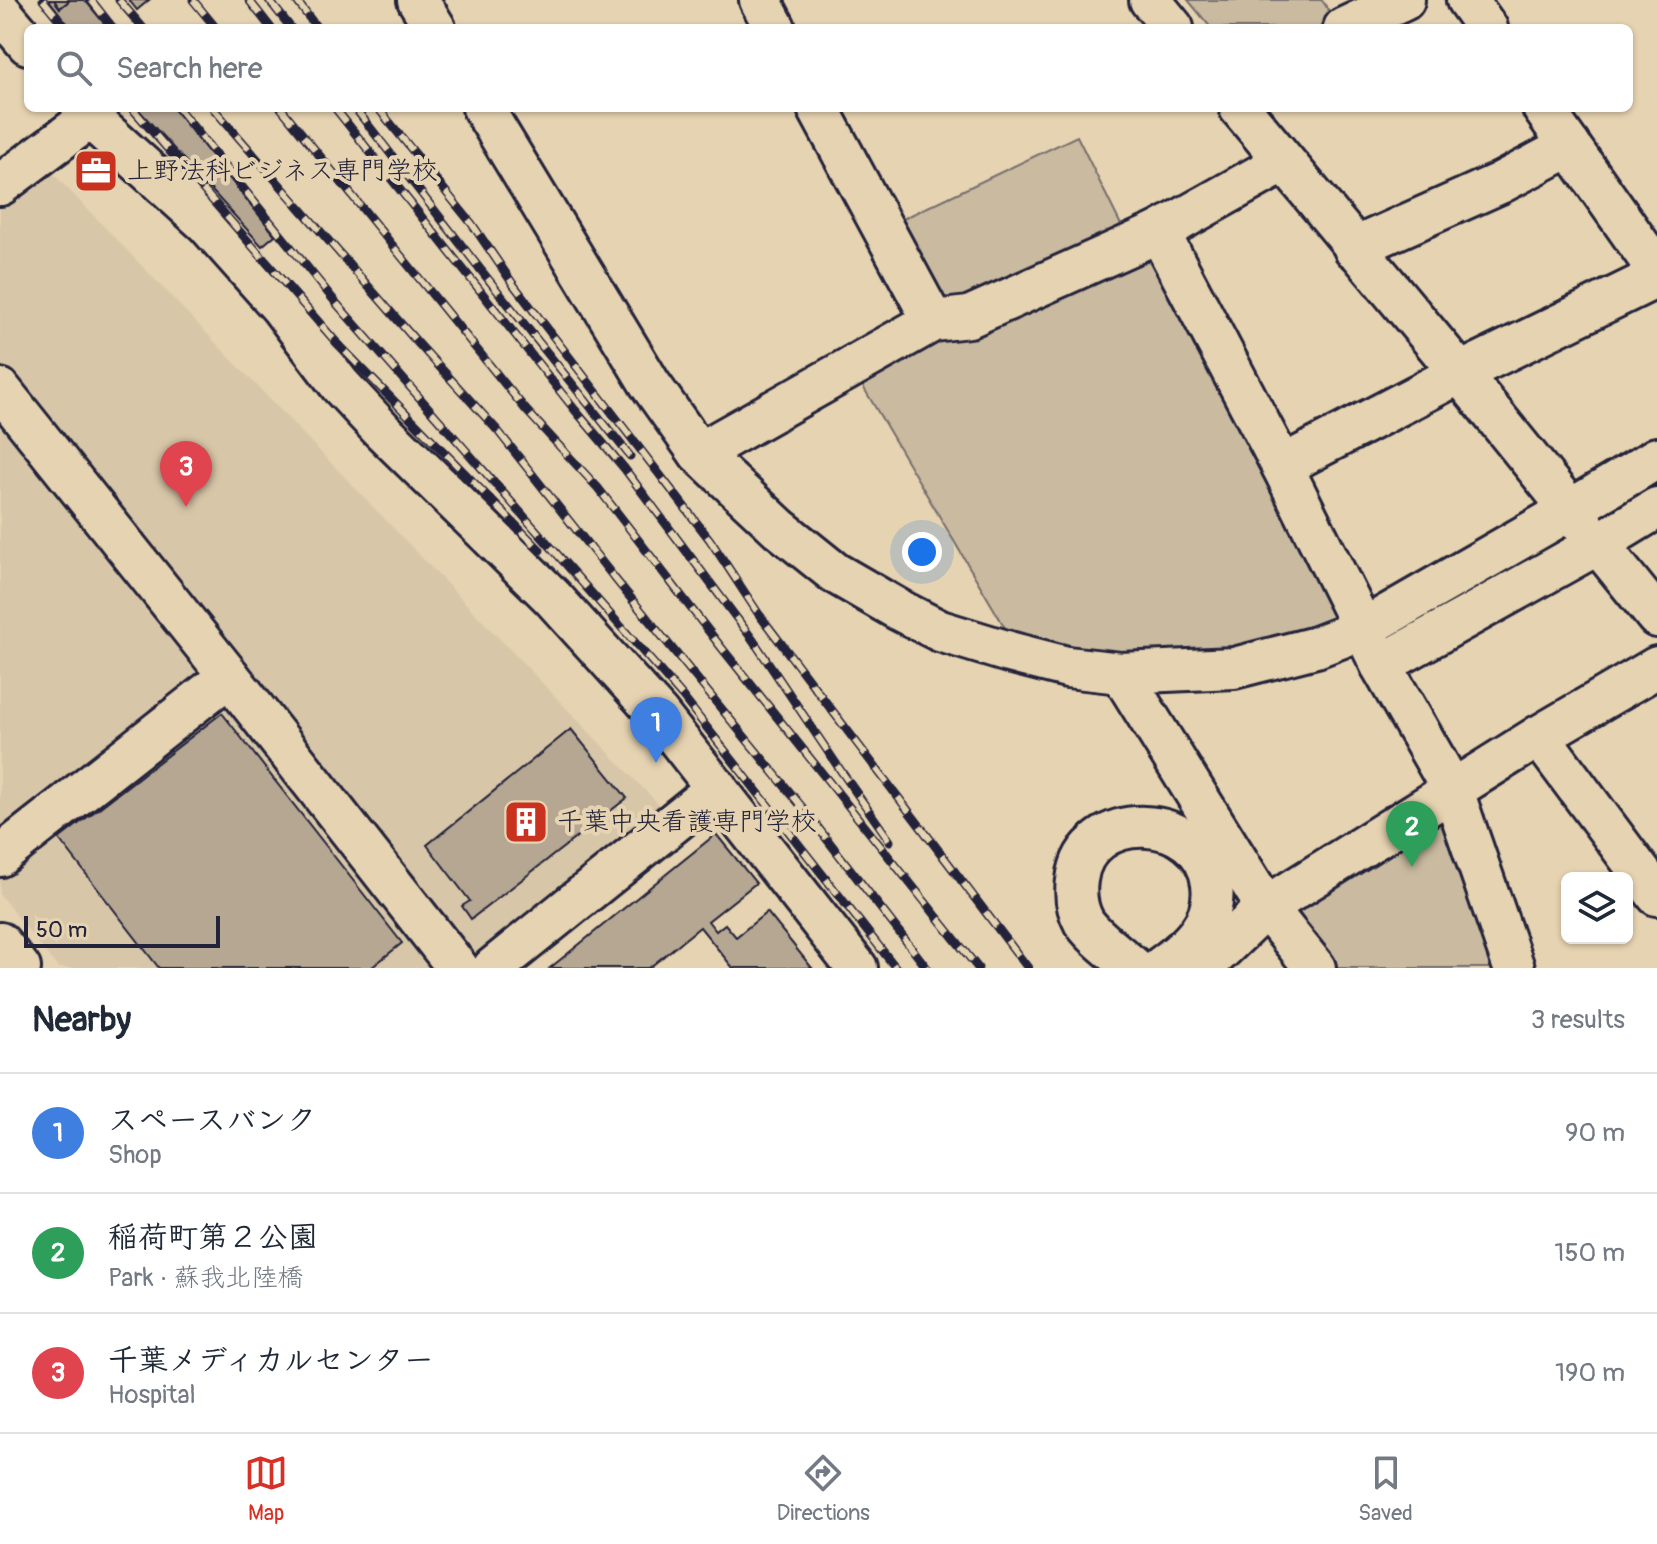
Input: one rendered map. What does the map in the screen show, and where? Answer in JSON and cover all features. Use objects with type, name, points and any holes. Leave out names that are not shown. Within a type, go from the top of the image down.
[{"type":"street","points":[[418,0],[433,24]]},
{"type":"street","points":[[760,0],[773,24]]},
{"type":"street","points":[[1150,0],[1170,24]]},
{"type":"street","points":[[1353,24],[1404,0]]},
{"type":"street","points":[[1467,0],[1484,24]]},
{"type":"street","points":[[0,11],[24,39]]},
{"type":"street","points":[[485,112],[650,384],[699,453],[779,528],[835,573],[940,631],[1009,652],[1067,667],[1121,673],[1234,668],[1316,647],[1363,629],[1657,458]]},
{"type":"street","points":[[820,112],[933,321]]},
{"type":"street","points":[[1243,112],[1657,617]]},
{"type":"street","points":[[1546,112],[1657,270]]},
{"type":"street","points":[[0,185],[86,113],[207,224],[281,307],[340,385],[552,597],[659,715],[857,968]]},
{"type":"street","points":[[1354,248],[1500,183],[1570,146]]},
{"type":"street","points":[[699,453],[933,321],[969,317],[1159,232],[1284,162]]},
{"type":"street","points":[[1159,232],[1282,466],[1381,665],[1453,791],[1514,968]]},
{"type":"street","points":[[1282,466],[1460,373],[1657,277]]},
{"type":"street","points":[[0,389],[458,968]]},
{"type":"street","points":[[1381,665],[1657,508]]},
{"type":"street","points":[[1202,968],[1266,907],[1539,736],[1657,667]]},
{"type":"street","points":[[1121,673],[1266,907],[1315,968]]},
{"type":"street","points":[[0,856],[229,676]]},
{"type":"street","points":[[1539,736],[1657,895]]},
{"type":"street","points":[[493,968],[717,788]]},
{"type":"street","points":[[1134,968],[1084,921],[1076,898],[1076,883],[1078,870],[1092,847],[1117,831],[1147,826],[1160,828],[1194,847],[1207,864],[1213,887],[1210,911],[1201,932],[1160,968]]},
{"type":"street","points":[[0,943],[20,968]]},
{"type":"shaded area","points":[[1188,0],[1322,0],[1336,22],[1332,24],[1208,24]]},
{"type":"shaded area","points":[[1077,136],[1124,231],[952,309],[934,301],[892,224]]},
{"type":"shaded area","points":[[47,167],[663,809],[463,968],[58,968],[0,895],[0,204]]},
{"type":"shaded area","points":[[1154,238],[1340,613],[1330,631],[1212,663],[1014,643],[855,373]]},
{"type":"shaded area","points":[[1441,819],[1494,968],[1334,968],[1293,914]]},
{"type":"building","points":[[49,0],[54,0],[60,8],[70,0],[85,0],[105,24],[68,24]]},
{"type":"building","points":[[54,0],[70,0],[60,8]]},
{"type":"building","points":[[129,0],[149,0],[137,10]]},
{"type":"building","points":[[141,112],[176,112],[275,235],[262,246]]},
{"type":"building","points":[[222,713],[402,943],[371,968],[159,968],[59,839]]},
{"type":"building","name":"千葉中央看護専門学校","points":[[571,729],[627,798],[471,919],[462,906],[470,901],[427,845]]},
{"type":"building","points":[[716,834],[756,883],[708,921],[716,931],[725,924],[736,937],[767,912],[812,968],[733,968],[700,927],[649,968],[550,968]]},
{"type":"railway","points":[[43,0],[63,24]]},
{"type":"railway","points":[[91,0],[110,24]]},
{"type":"railway","points":[[119,0],[140,24]]},
{"type":"railway","points":[[193,0],[213,24]]},
{"type":"railway","points":[[249,0],[268,24]]},
{"type":"railway","points":[[269,0],[288,24]]},
{"type":"railway","points":[[296,0],[314,24]]},
{"type":"railway","points":[[135,112],[336,342],[540,550]]},
{"type":"railway","points":[[181,112],[337,304],[682,696],[896,968]]},
{"type":"railway","points":[[216,112],[498,431],[802,807],[927,968]]},
{"type":"railway","points":[[284,112],[526,410],[598,488],[978,968]]},
{"type":"railway","points":[[338,112],[624,468],[753,640],[890,841]]},
{"type":"railway","points":[[358,112],[630,456]]},
{"type":"railway","points":[[381,112],[472,224],[513,284],[710,540],[758,613],[1028,968]]},
{"type":"place","name":"上野法科ビジネス専門学校","points":[[96,171]]},
{"type":"place","name":"千葉メディカルセンター","points":[[186,507]]},
{"type":"place","name":"スペースバンク","points":[[656,763]]},
{"type":"place","name":"千葉中央看護専門学校","points":[[526,822]]},
{"type":"place","name":"稲荷町第２公園","points":[[1412,867]]}]
